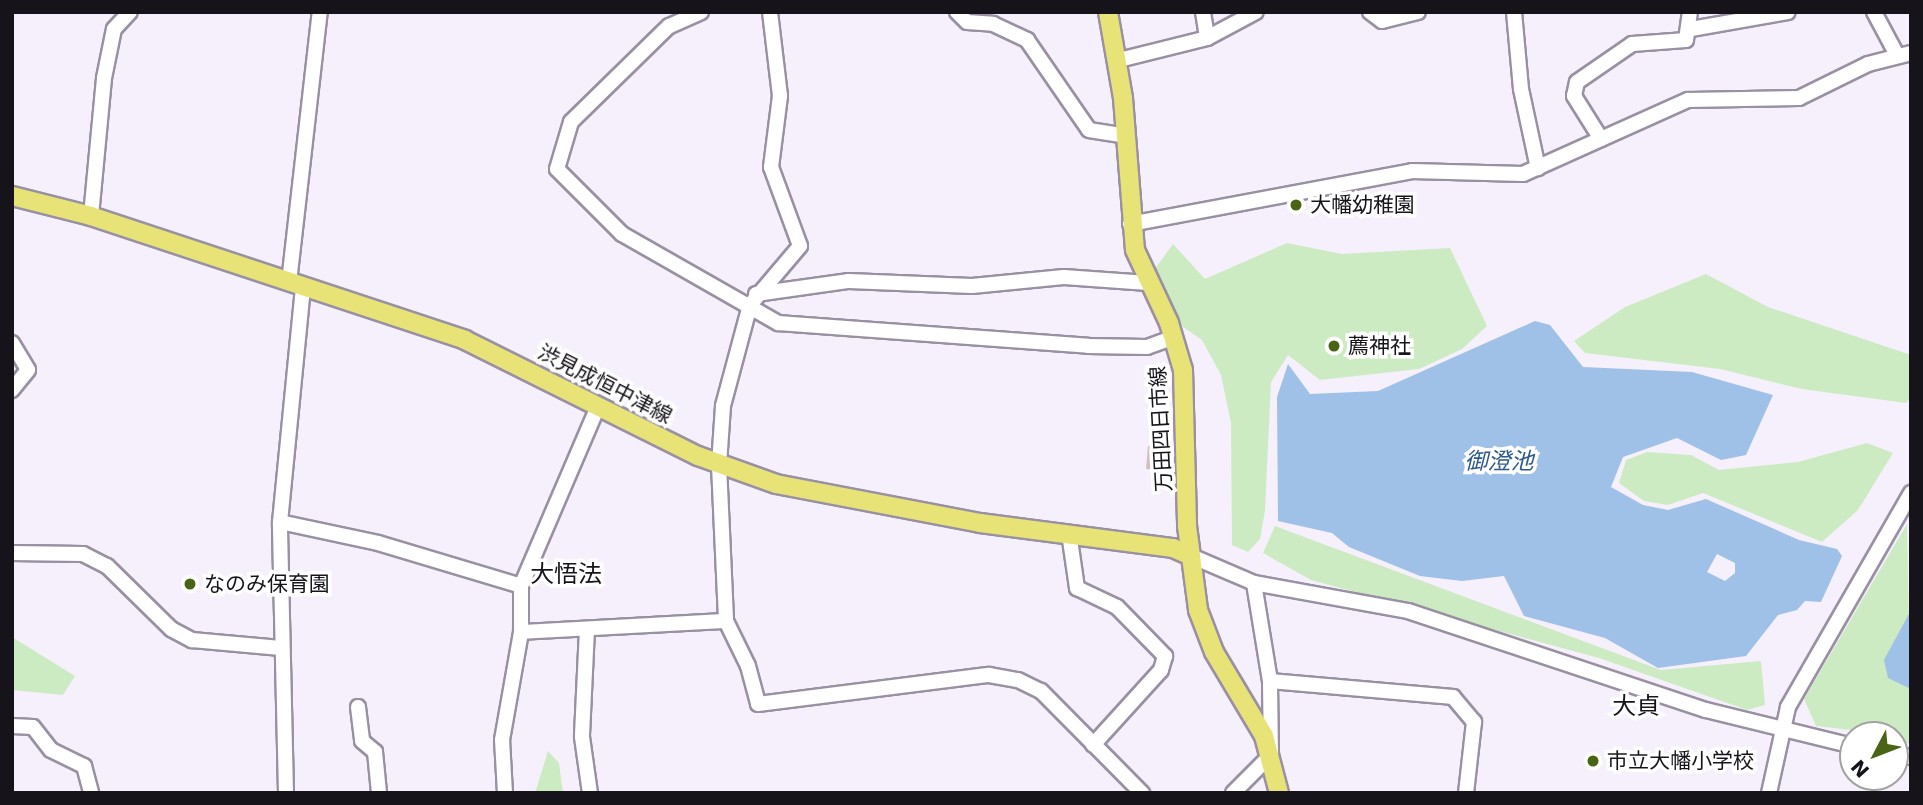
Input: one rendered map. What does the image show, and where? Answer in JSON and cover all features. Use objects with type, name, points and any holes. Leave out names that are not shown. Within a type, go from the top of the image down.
[{"type":"main road","name":"万田四日市線","points":[[1108,12],[1119,60],[1130,224],[1148,283],[1174,337],[1186,389],[1191,556],[1204,627],[1271,755],[1279,793]]},
{"type":"main road","name":"渋見成恒中津線","points":[[12,196],[91,216],[465,340],[719,465],[810,492],[1173,548],[1191,556]]},
{"type":"street","points":[[91,216],[104,78],[114,29],[130,12]]},
{"type":"street","points":[[286,793],[280,522],[296,285],[320,12]]},
{"type":"street","points":[[701,12],[668,26],[638,60],[588,100],[571,122],[559,164],[622,234],[753,299],[778,323],[861,331],[1147,347],[1174,337]]},
{"type":"street","points":[[770,12],[780,96],[771,167],[800,246],[753,299],[723,406],[719,465],[726,621],[748,666],[758,704],[989,675],[1041,691],[1142,793]]},
{"type":"street","points":[[957,12],[967,22],[993,24],[1027,40],[1089,130],[1126,136]]},
{"type":"street","points":[[1203,12],[1207,38]]},
{"type":"street","points":[[1119,60],[1207,38],[1256,12]]},
{"type":"street","points":[[1370,12],[1382,20],[1418,12]]},
{"type":"street","points":[[1514,12],[1521,89],[1538,168]]},
{"type":"street","points":[[1690,12],[1690,29]]},
{"type":"street","points":[[1601,139],[1574,96],[1577,82],[1620,49],[1644,42],[1677,43],[1690,29],[1788,12]]},
{"type":"street","points":[[1130,224],[1412,171],[1507,175],[1538,168],[1688,100],[1799,98],[1904,54],[1874,12]]},
{"type":"street","points":[[753,299],[849,281],[972,286],[1064,277],[1148,283]]},
{"type":"street","points":[[12,344],[28,370],[12,390]]},
{"type":"street","points":[[505,793],[502,740],[521,632],[521,586],[598,406]]},
{"type":"street","points":[[1769,793],[1788,707],[1911,493]]},
{"type":"street","points":[[280,522],[378,543],[521,586]]},
{"type":"street","points":[[1069,534],[1077,588],[1117,607],[1165,656],[1161,670],[1093,745]]},
{"type":"street","points":[[12,553],[83,554],[107,566],[171,629],[192,640],[281,648]]},
{"type":"street","points":[[1191,556],[1254,583],[1408,611],[1706,710],[1839,743]]},
{"type":"street","points":[[1233,793],[1271,755],[1270,681],[1254,583]]},
{"type":"street","points":[[521,632],[726,621]]},
{"type":"street","points":[[587,629],[582,737],[590,793]]},
{"type":"street","points":[[1270,681],[1453,697],[1474,722],[1466,793]]},
{"type":"street","points":[[358,707],[362,741],[375,752],[379,793]]},
{"type":"street","points":[[12,726],[33,727],[51,750],[84,766],[91,793]]},
{"type":"green space","points":[[1287,243],[1342,254],[1450,248],[1487,326],[1462,349],[1419,369],[1320,380],[1288,355],[1271,382],[1265,511],[1260,539],[1248,552],[1232,545],[1231,423],[1221,375],[1202,340],[1183,327],[1154,270],[1173,244],[1205,279]]},
{"type":"green space","points":[[1706,274],[1768,307],[1911,355],[1911,397],[1906,403],[1802,389],[1720,369],[1585,353],[1574,341],[1625,307]]},
{"type":"green space","points":[[1867,443],[1893,453],[1858,510],[1822,542],[1703,493],[1668,505],[1644,501],[1619,483],[1626,460],[1647,452],[1691,455],[1719,470],[1798,462]]},
{"type":"green space","points":[[1907,524],[1911,744],[1909,721],[1839,721],[1839,729],[1816,726],[1804,699]]},
{"type":"green space","points":[[1275,526],[1661,670],[1761,661],[1765,705],[1747,710],[1599,658],[1311,580],[1263,553]]},
{"type":"green space","points":[[12,637],[75,676],[63,695],[12,690]]},
{"type":"green space","points":[[548,751],[559,763],[563,793],[535,793]]},
{"type":"water","name":"御澄池","points":[[1535,321],[1550,325],[1583,367],[1692,372],[1773,395],[1746,455],[1721,460],[1677,438],[1623,457],[1611,487],[1643,505],[1668,510],[1706,499],[1799,540],[1837,549],[1842,556],[1821,602],[1805,601],[1797,610],[1778,615],[1746,656],[1658,668],[1605,638],[1524,616],[1504,576],[1462,581],[1420,576],[1349,547],[1332,533],[1278,521],[1277,397],[1288,364],[1310,394],[1378,391]],"holes":[[[1717,554],[1735,563],[1735,573],[1725,581],[1707,572]]]},
{"type":"water","points":[[1911,610],[1911,689],[1888,678],[1884,660]]},
{"type":"building","points":[[1148,446],[1160,447],[1158,470],[1146,469]]},
{"type":"place","name":"大幡幼稚園","points":[[1296,205]]},
{"type":"place","name":"薦神社","points":[[1334,346]]},
{"type":"place","name":"なのみ保育園","points":[[190,584]]},
{"type":"place","name":"市立大幡小学校","points":[[1593,761]]},
{"type":"district","name":"大悟法","points":[[566,575]]},
{"type":"district","name":"大貞","points":[[1636,707]]}]
